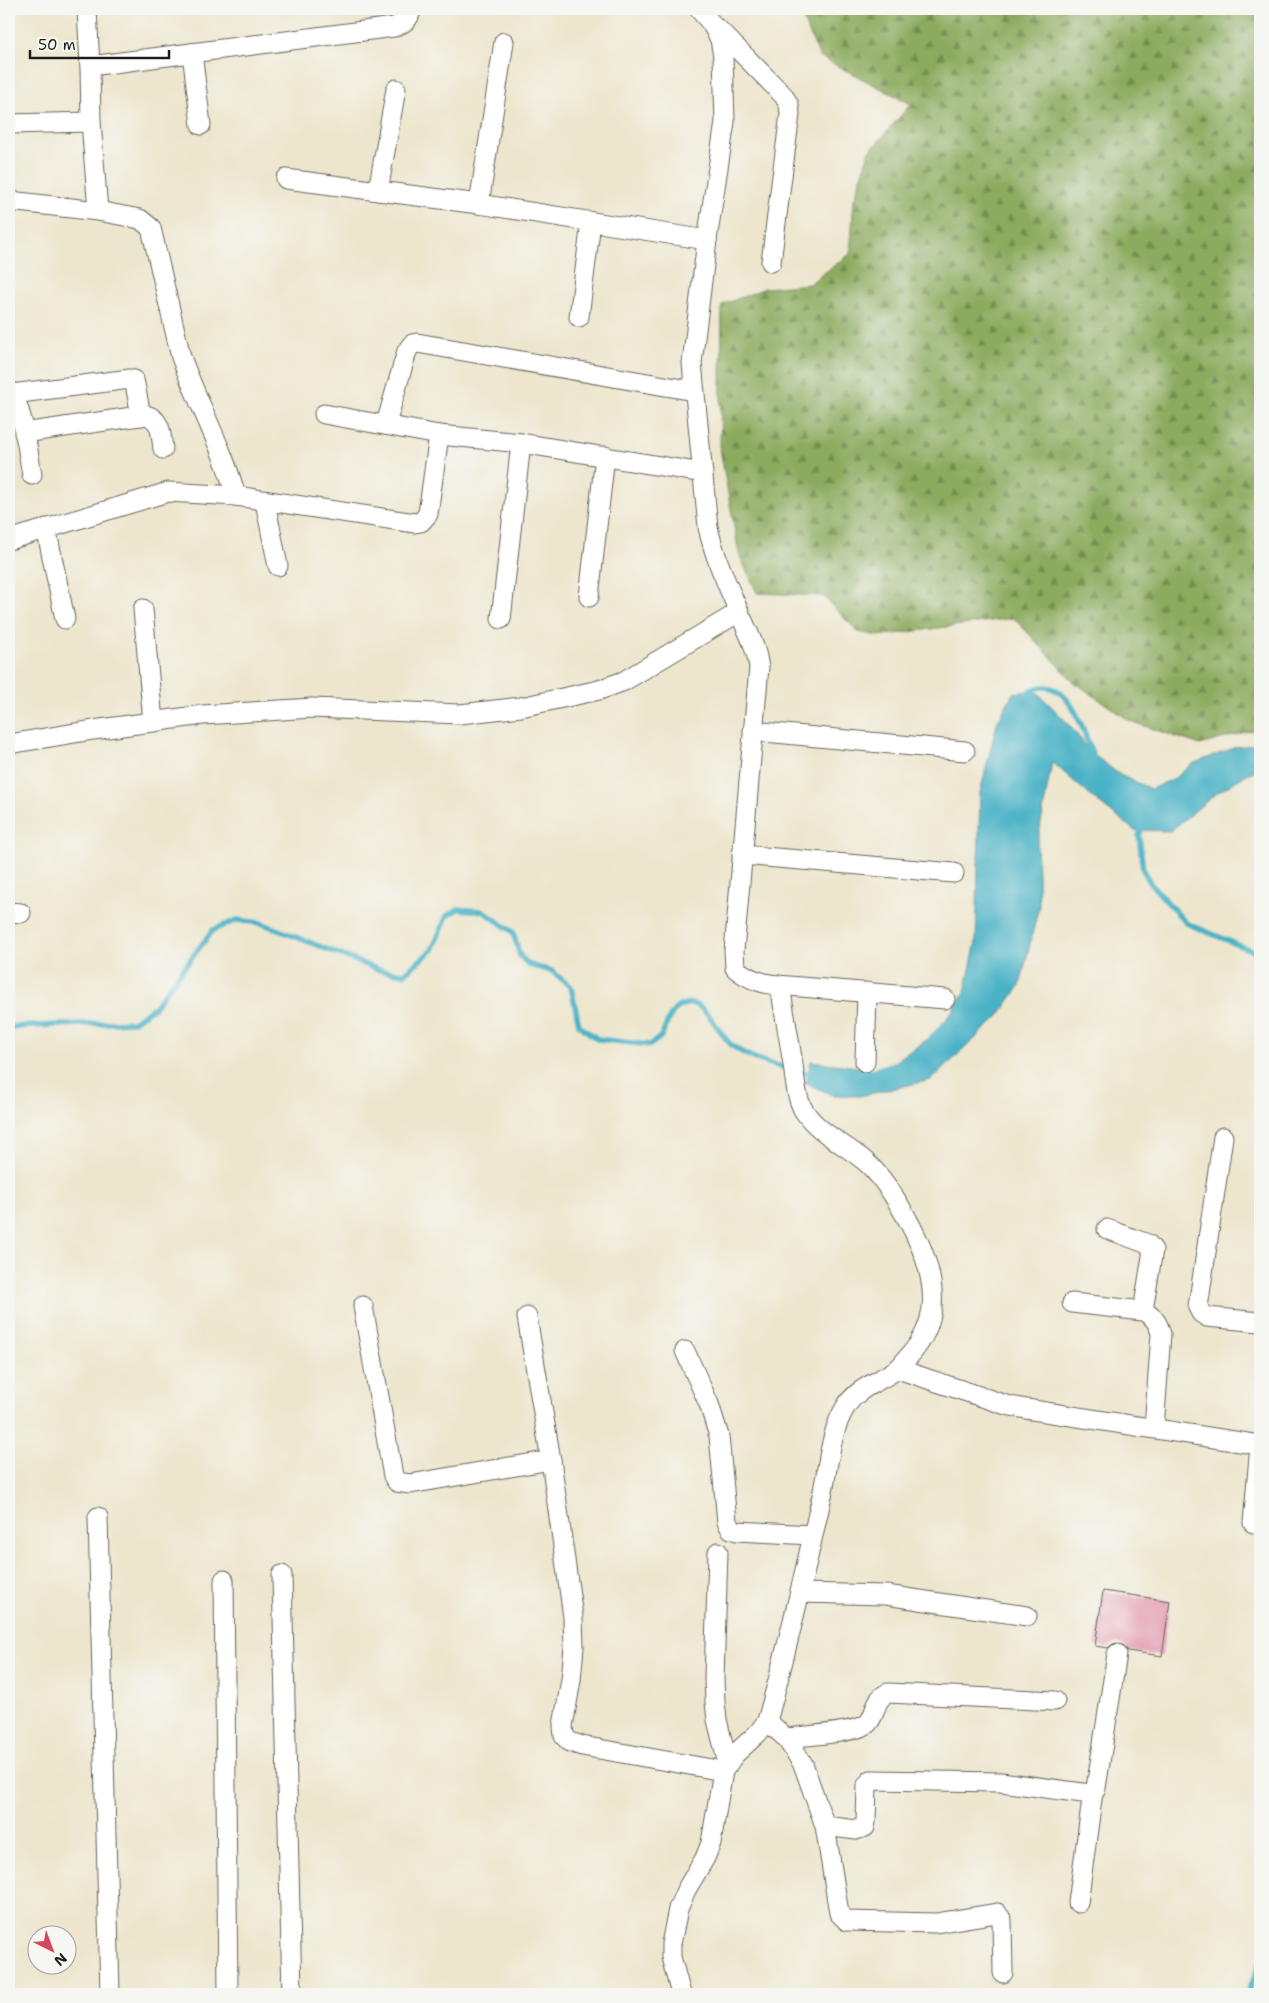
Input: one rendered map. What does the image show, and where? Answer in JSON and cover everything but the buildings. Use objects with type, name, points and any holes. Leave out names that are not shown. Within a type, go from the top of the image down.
[{"type":"street","points":[[87,9],[91,122],[98,211]]},
{"type":"street","points":[[90,66],[394,27],[404,23],[410,15],[411,9]]},
{"type":"street","points":[[706,16],[720,39],[723,57],[725,122],[707,240],[692,363],[694,391],[711,541],[756,650],[759,667],[734,951],[735,968],[746,978],[762,983],[945,999]]},
{"type":"street","points":[[706,16],[784,96],[789,105],[790,114],[771,262]]},
{"type":"street","points":[[479,204],[504,42]]},
{"type":"street","points":[[192,53],[201,125]]},
{"type":"street","points":[[378,191],[396,89]]},
{"type":"street","points":[[9,124],[91,122]]},
{"type":"street","points":[[286,179],[479,204],[707,240]]},
{"type":"street","points":[[9,201],[98,211],[140,219],[151,228],[181,357],[229,469],[236,496]]},
{"type":"street","points":[[579,318],[591,222]]},
{"type":"street","points":[[386,424],[407,351],[412,344],[417,343],[694,391]]},
{"type":"street","points":[[32,475],[24,433],[11,392],[130,379],[134,380],[141,416]]},
{"type":"street","points":[[324,414],[439,435],[521,443],[703,472]]},
{"type":"street","points":[[24,433],[141,416],[152,417],[158,424],[163,449]]},
{"type":"street","points":[[9,540],[168,492],[236,496],[265,502],[415,523],[421,522],[428,514],[439,435]]},
{"type":"street","points":[[501,619],[521,443]]},
{"type":"street","points":[[589,597],[605,456]]},
{"type":"street","points":[[265,502],[278,566]]},
{"type":"street","points":[[46,528],[65,619]]},
{"type":"street","points":[[143,608],[153,722]]},
{"type":"street","points":[[9,744],[203,715],[312,708],[460,714],[521,707],[599,690],[624,681],[739,612]]},
{"type":"street","points":[[753,730],[965,751]]},
{"type":"street","points":[[742,855],[954,873]]},
{"type":"street","points":[[680,1994],[671,1957],[674,1925],[678,1909],[711,1843],[726,1768],[734,1755],[758,1733],[767,1721],[800,1593],[833,1439],[844,1410],[854,1395],[872,1382],[898,1369],[921,1342],[931,1322],[933,1300],[925,1257],[913,1231],[883,1180],[867,1164],[815,1125],[803,1109],[797,1092],[782,997],[777,985]]},
{"type":"street","points":[[866,1062],[867,992]]},
{"type":"street","points":[[1223,1137],[1198,1307],[1206,1317],[1260,1322]]},
{"type":"street","points":[[1108,1229],[1148,1244],[1153,1250],[1143,1311]]},
{"type":"street","points":[[1072,1303],[1143,1311],[1153,1316],[1158,1324],[1160,1334],[1154,1428]]},
{"type":"street","points":[[363,1306],[393,1476],[396,1482],[410,1484],[551,1460]]},
{"type":"street","points":[[526,1316],[551,1460],[573,1617],[572,1672],[563,1726],[564,1736],[570,1742],[582,1746],[726,1768]]},
{"type":"street","points":[[685,1351],[715,1420],[719,1436],[727,1522],[731,1529],[812,1535]]},
{"type":"street","points":[[898,1369],[1006,1405],[1046,1413],[1260,1444],[1252,1523]]},
{"type":"street","points":[[98,1517],[110,1994]]},
{"type":"street","points":[[718,1552],[715,1686],[718,1720],[726,1768]]},
{"type":"street","points":[[282,1575],[292,1994]]},
{"type":"street","points":[[224,1580],[228,1994]]},
{"type":"street","points":[[800,1593],[896,1596],[1027,1616]]},
{"type":"street","points":[[1078,1902],[1093,1792],[1096,1788],[1117,1654]]},
{"type":"street","points":[[786,1738],[860,1728],[870,1720],[877,1701],[888,1693],[1056,1701]]},
{"type":"street","points":[[767,1721],[786,1738],[803,1764],[825,1826],[841,1917],[847,1921],[936,1923],[998,1913],[1002,1920],[1003,1973]]},
{"type":"street","points":[[825,1826],[856,1830],[864,1827],[866,1822],[867,1785],[871,1780],[1001,1782],[1050,1787],[1087,1794],[1093,1792]]},
{"type":"green space","points":[[798,9],[1260,9],[1260,728],[1200,745],[1130,721],[1074,682],[1014,618],[879,636],[858,632],[823,596],[757,593],[739,554],[720,449],[722,305],[765,288],[809,284],[850,254],[854,200],[869,152],[911,104],[820,57]]},
{"type":"water","points":[[1035,690],[1064,719],[1094,755],[1120,775],[1151,789],[1175,778],[1192,764],[1236,747],[1260,744],[1260,769],[1247,774],[1217,793],[1170,831],[1134,830],[1094,799],[1052,762],[1037,845],[1039,906],[1020,986],[998,1017],[931,1080],[860,1096],[832,1095],[806,1083],[811,1061],[882,1070],[937,1033],[965,992],[976,942],[980,793],[997,723],[1013,693]]},
{"type":"waterway","points":[[1024,695],[1038,688],[1051,688],[1061,694],[1078,717],[1093,756]]},
{"type":"waterway","points":[[1144,825],[1139,835],[1143,870],[1151,884],[1186,923],[1260,954]]},
{"type":"waterway","points":[[9,1027],[133,1022],[154,1007],[213,930],[237,920],[261,923],[379,970],[404,974],[432,950],[447,916],[458,909],[483,911],[513,932],[520,956],[529,965],[552,971],[571,987],[579,1025],[597,1039],[650,1045],[662,1035],[676,1009],[689,1004],[697,1005],[704,1010],[728,1042],[743,1053],[772,1064],[814,1075]]},
{"type":"waterway","points":[[930,1040],[944,1024]]},
{"type":"waterway","points":[[872,1071],[894,1064]]},
{"type":"waterway","points":[[1248,1994],[1260,1962]]}]
